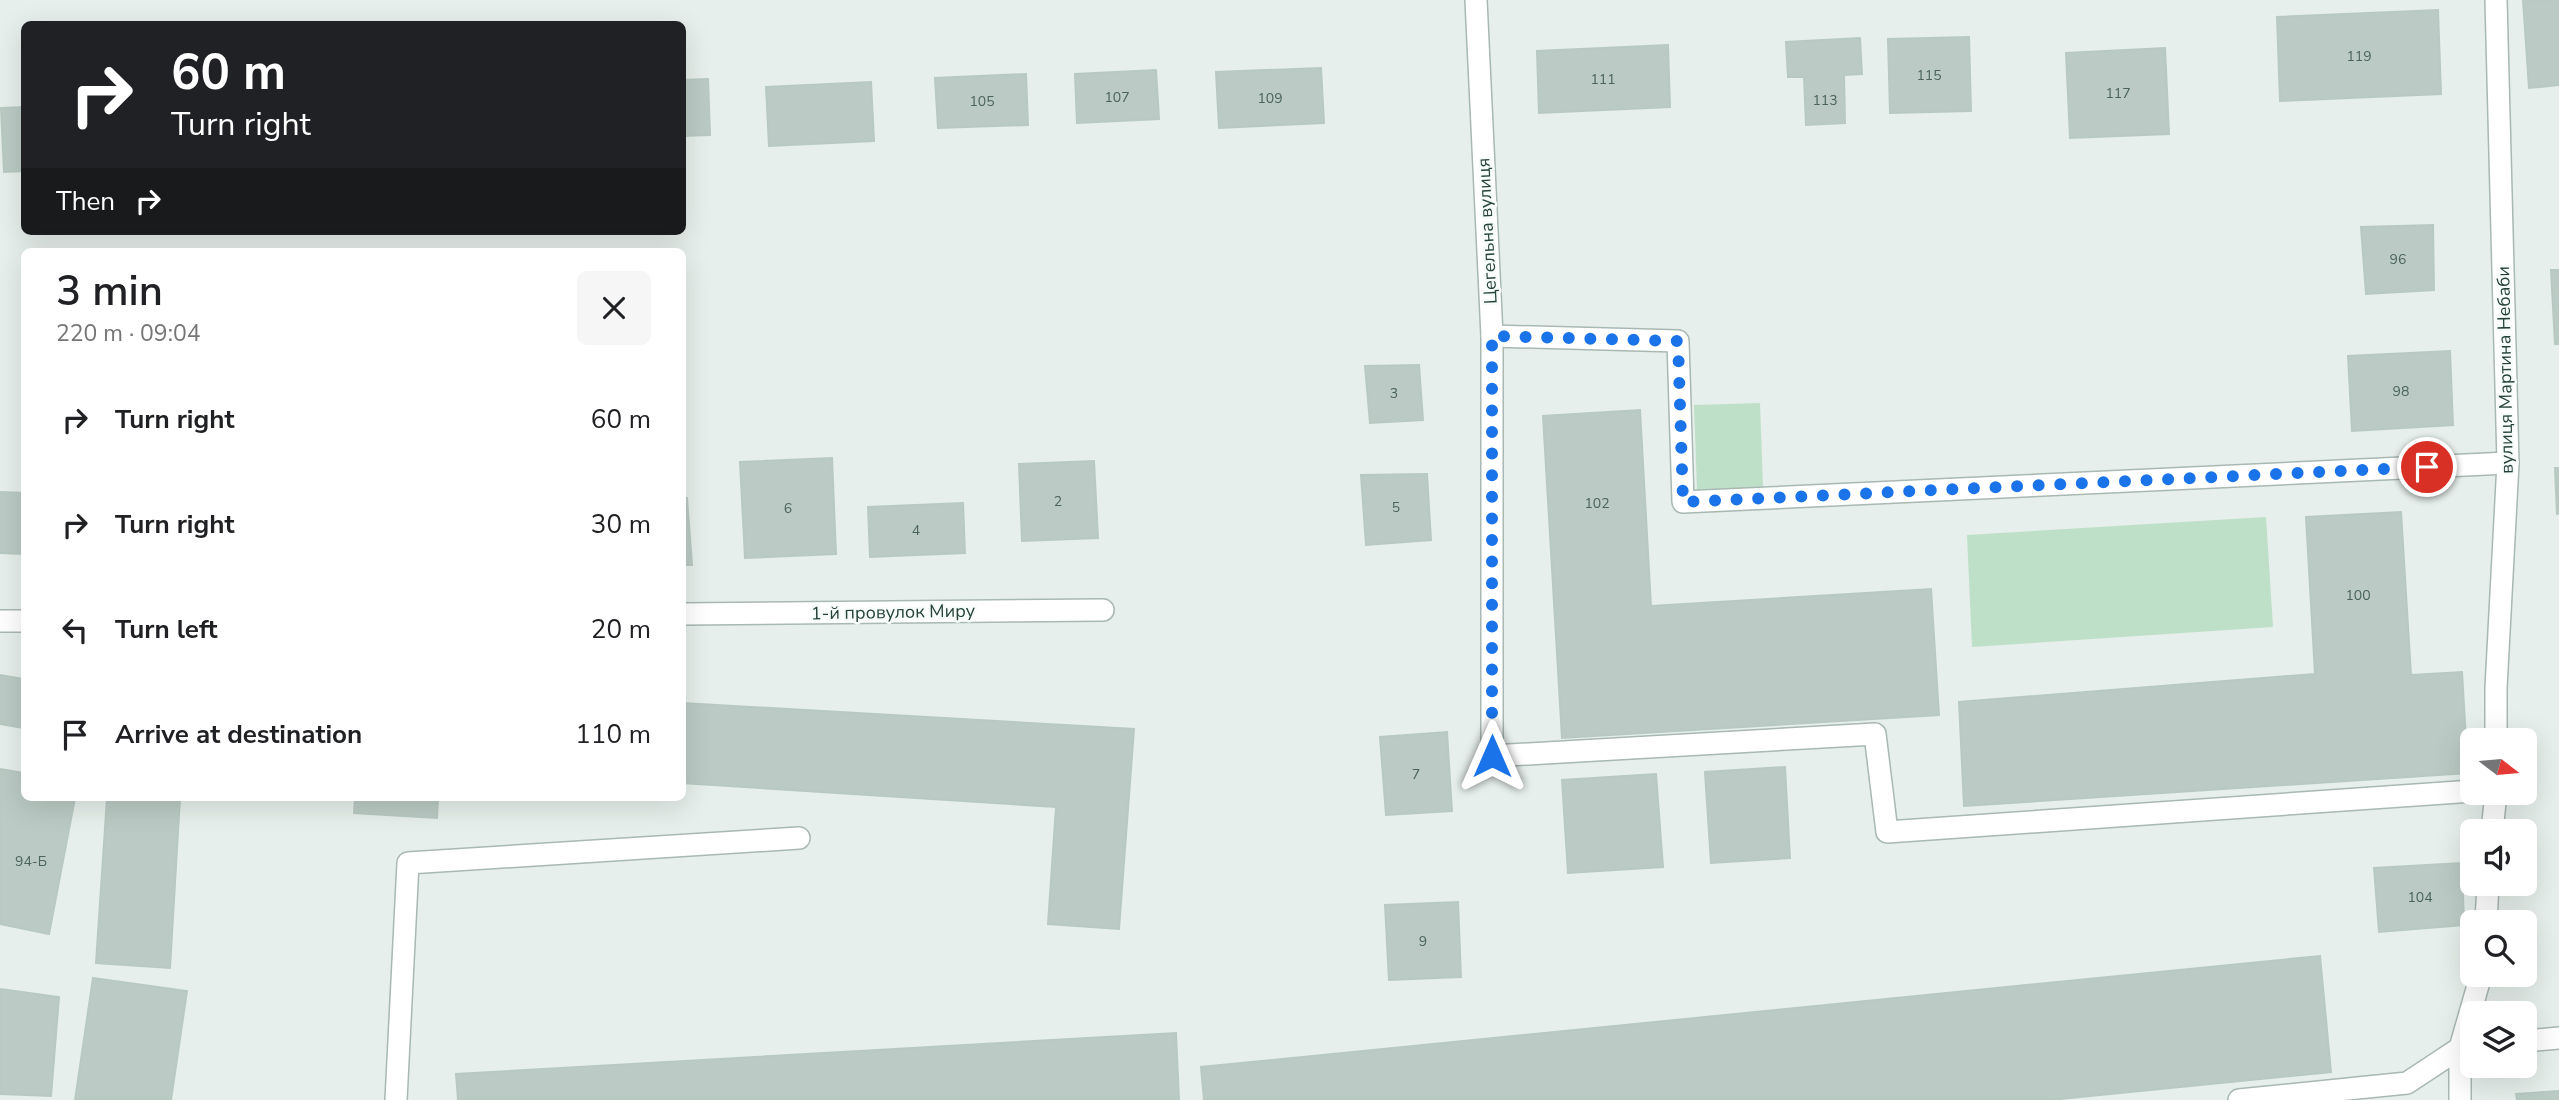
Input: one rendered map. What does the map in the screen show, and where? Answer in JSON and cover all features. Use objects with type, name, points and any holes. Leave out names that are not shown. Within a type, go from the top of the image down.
[{"type":"street","name":"Цегельна вулиця","points":[[1476,0],[1492,336],[1492,756],[1875,734],[1887,832],[2460,792]]},
{"type":"street","name":"вулиця Мартина Небаби","points":[[2496,0],[2508,463],[2496,728]]},
{"type":"street","points":[[1492,336],[1678,341],[1683,502],[2508,463]]},
{"type":"street","name":"1-й провулок Миру","points":[[686,614],[1103,610]]},
{"type":"street","points":[[0,621],[21,621]]},
{"type":"street","points":[[396,1100],[408,863],[799,838]]},
{"type":"street","points":[[2537,1040],[2559,1038]]},
{"type":"street","points":[[2239,1100],[2407,1092],[2460,1052]]},
{"type":"street","points":[[2460,1100],[2462,1078]]},
{"type":"green space","points":[[1760,403],[1763,488],[1697,491],[1694,405]]},
{"type":"green space","points":[[2266,517],[2273,627],[1972,647],[1967,535]]},
{"type":"building","points":[[2523,0],[2559,0],[2559,85],[2529,88]]},
{"type":"building","points":[[2438,10],[2441,94],[2280,101],[2277,17]]},
{"type":"building","points":[[1969,37],[1971,111],[1890,113],[1888,39]]},
{"type":"building","points":[[1860,38],[1862,74],[1844,75],[1845,123],[1806,125],[1804,77],[1788,77],[1786,42]]},
{"type":"building","points":[[1668,45],[1670,107],[1539,113],[1537,51]]},
{"type":"building","points":[[2165,48],[2169,134],[2070,138],[2066,53]]},
{"type":"building","points":[[1321,68],[1324,123],[1219,128],[1216,72]]},
{"type":"building","points":[[1156,70],[1159,119],[1077,123],[1075,74]]},
{"type":"building","points":[[1026,74],[1028,125],[938,128],[935,78]]},
{"type":"building","points":[[708,79],[710,135],[686,136],[686,80]]},
{"type":"building","points":[[871,82],[874,141],[769,146],[766,87]]},
{"type":"building","points":[[21,107],[21,171],[4,172],[1,108]]},
{"type":"building","points":[[2433,225],[2434,290],[2366,294],[2361,227]]},
{"type":"building","points":[[2551,270],[2559,270],[2559,344],[2555,344]]},
{"type":"building","points":[[2450,351],[2453,425],[2352,431],[2348,356]]},
{"type":"building","points":[[1419,365],[1423,420],[1370,423],[1365,366]]},
{"type":"building","points":[[1640,410],[1651,606],[1931,589],[1939,715],[1562,738],[1543,416]]},
{"type":"building","points":[[832,458],[836,554],[745,558],[740,462]]},
{"type":"building","points":[[1094,461],[1098,538],[1022,541],[1019,464]]},
{"type":"building","points":[[2555,468],[2559,468],[2557,514]]},
{"type":"building","points":[[1427,474],[1431,540],[1366,545],[1361,475]]},
{"type":"building","points":[[0,492],[21,493],[21,554],[0,553]]},
{"type":"building","points":[[686,498],[687,498],[692,565],[686,565]]},
{"type":"building","points":[[963,503],[965,553],[870,557],[868,507]]},
{"type":"building","points":[[2401,512],[2411,675],[2462,672],[2465,728],[2460,728],[2460,774],[1964,806],[1959,702],[2315,674],[2306,517]]},
{"type":"building","points":[[0,675],[21,678],[21,728],[0,724]]},
{"type":"building","points":[[686,703],[1134,729],[1119,929],[1048,924],[1056,807],[686,783]]},
{"type":"building","points":[[1447,732],[1452,811],[1386,815],[1380,737]]},
{"type":"building","points":[[1785,767],[1790,858],[1711,863],[1705,772]]},
{"type":"building","points":[[0,769],[21,772],[21,801],[74,801],[49,934],[0,924]]},
{"type":"building","points":[[1656,774],[1663,867],[1568,873],[1562,780]]},
{"type":"building","points":[[107,801],[180,801],[170,968],[96,963]]},
{"type":"building","points":[[355,801],[438,801],[437,818],[354,813]]},
{"type":"building","points":[[2460,863],[2460,896],[2463,896],[2464,910],[2460,910],[2460,925],[2379,932],[2374,868]]},
{"type":"building","points":[[1458,902],[1461,977],[1389,980],[1385,905]]},
{"type":"building","points":[[2320,956],[2331,1072],[2050,1100],[1204,1100],[1201,1067]]},
{"type":"building","points":[[93,978],[187,991],[171,1100],[75,1100]]},
{"type":"building","points":[[0,989],[59,997],[51,1096],[0,1094]]},
{"type":"building","points":[[1176,1033],[1179,1100],[458,1100],[456,1074]]},
{"type":"building","points":[[2559,1091],[2559,1100],[2517,1100],[2516,1094]]},
{"type":"route","points":[[1492,756],[1492,336],[1678,341],[1683,502],[2427,467]]}]
